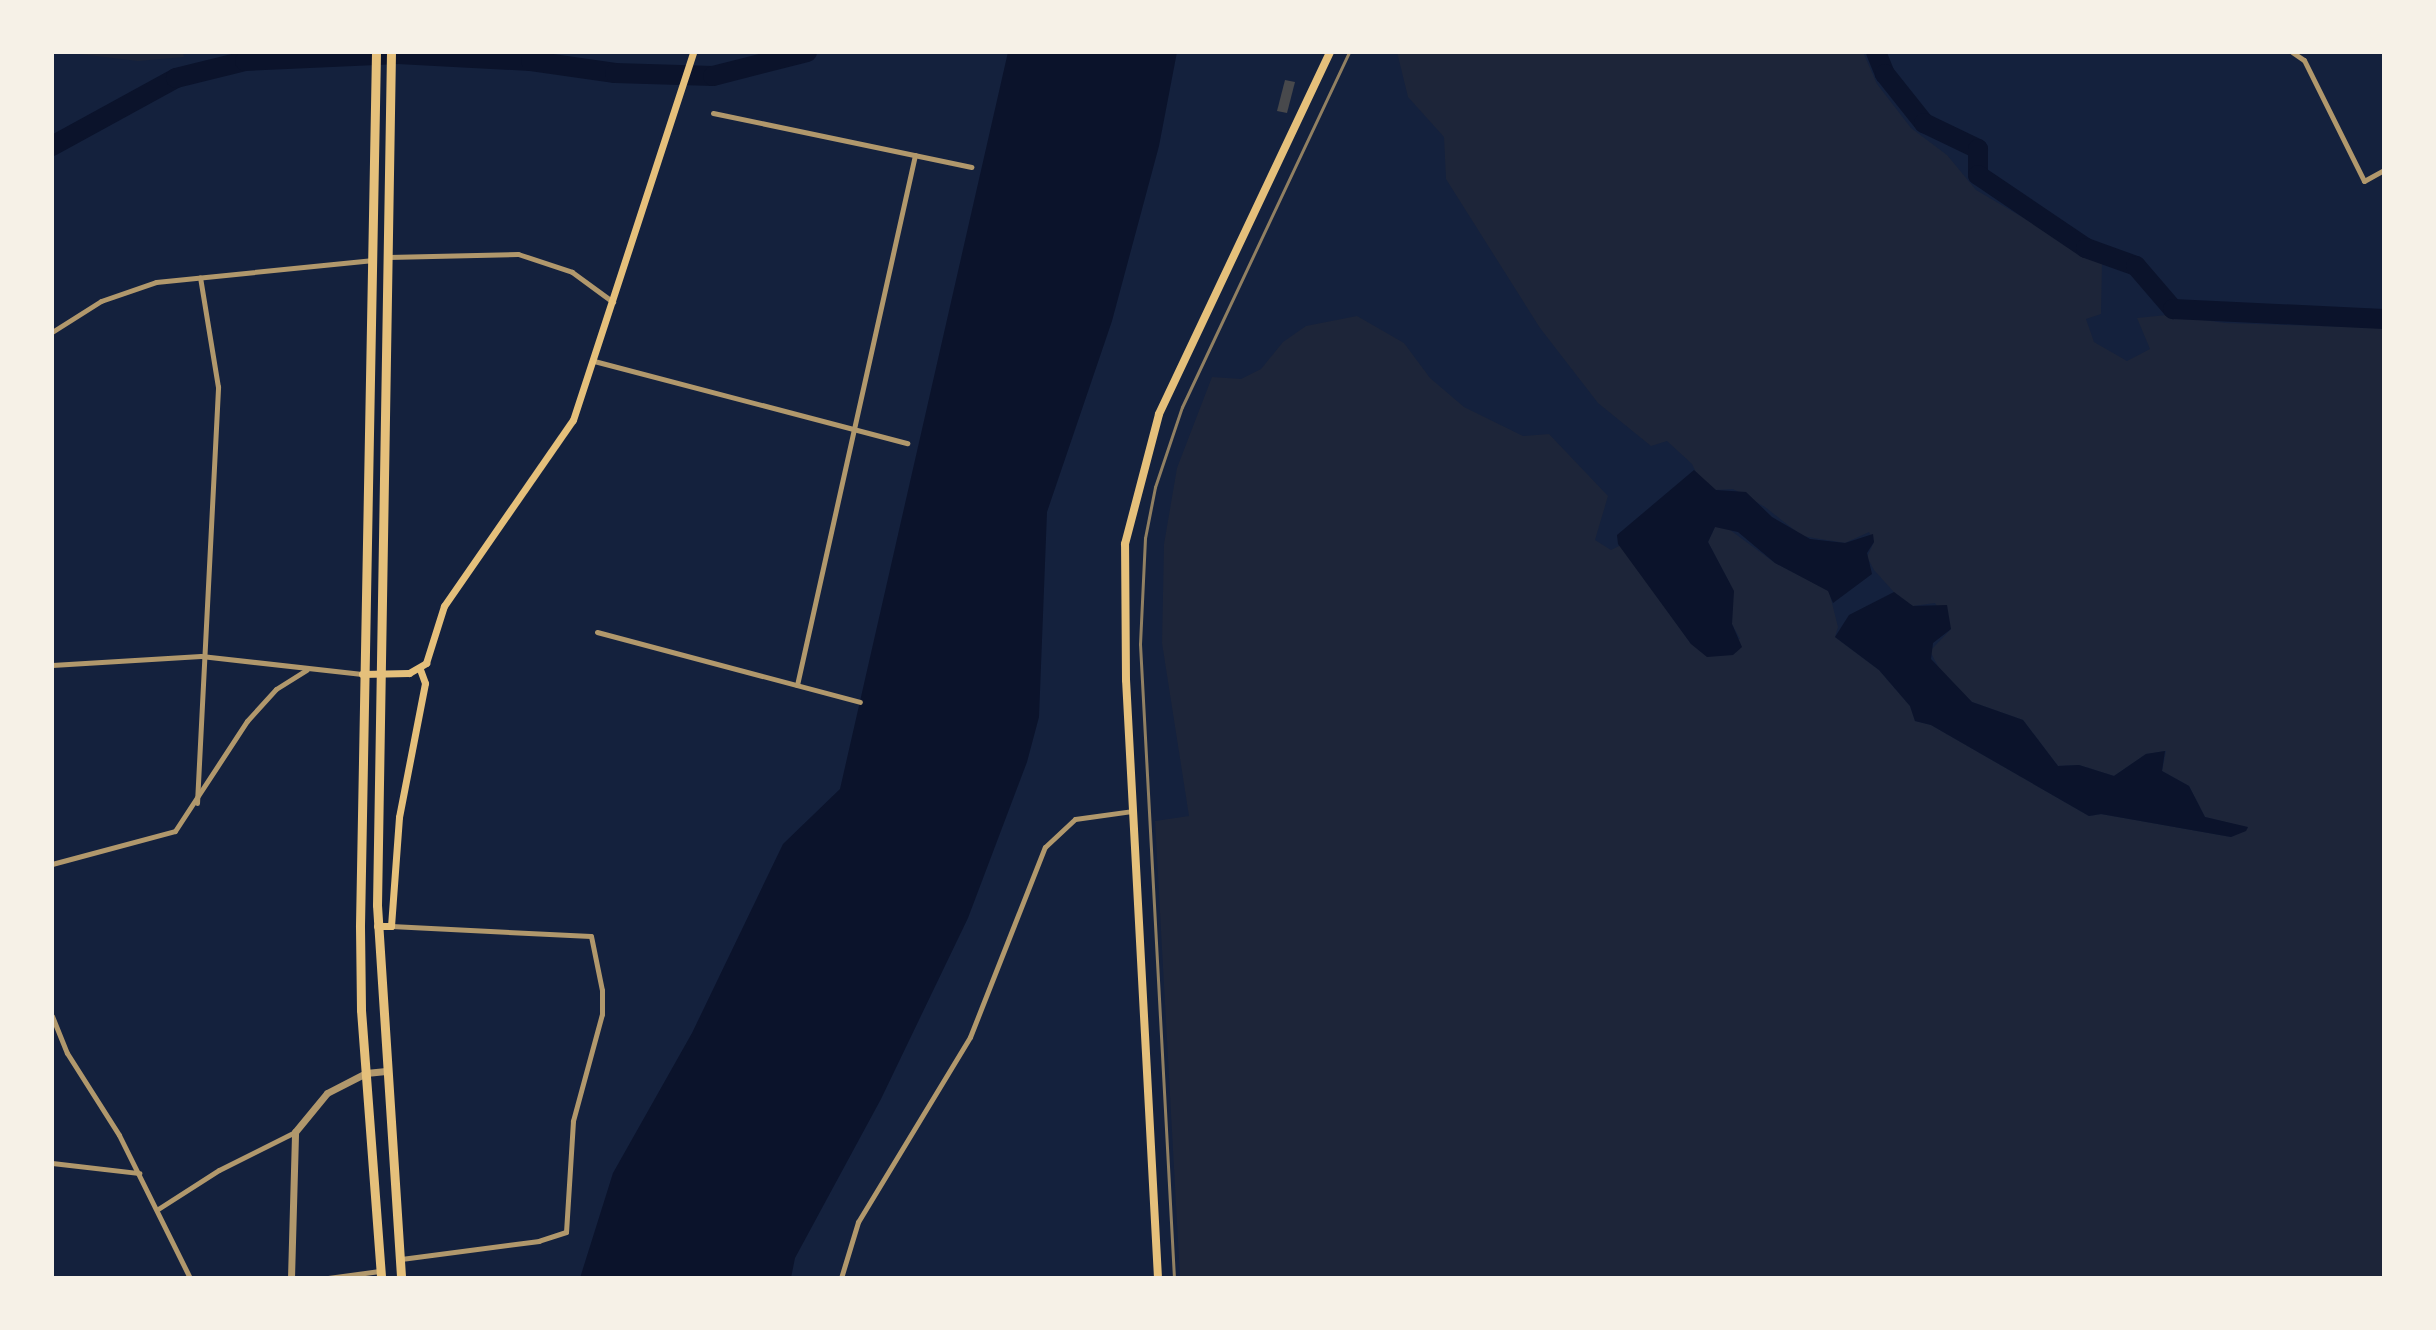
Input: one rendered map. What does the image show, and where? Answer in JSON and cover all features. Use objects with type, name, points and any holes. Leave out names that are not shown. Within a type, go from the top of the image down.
[{"type":"highway","points":[[376,52],[362,674],[360,996],[380,1275]]},
{"type":"highway","points":[[391,52],[378,675],[377,926],[401,1278]]},
{"type":"main road","points":[[362,674],[420,669],[431,655],[444,606],[573,420],[693,52]]},
{"type":"main road","points":[[1158,1278],[1123,594],[1125,544],[1139,479],[1159,414],[1330,52]]},
{"type":"main road","points":[[377,926],[391,926],[399,817],[425,683],[420,669]]},
{"type":"street","points":[[2292,52],[2304,60],[2364,181],[2384,170]]},
{"type":"street","points":[[713,113],[971,167]]},
{"type":"street","points":[[797,685],[915,155]]},
{"type":"street","points":[[387,257],[518,254],[572,272],[613,302]]},
{"type":"street","points":[[52,332],[101,301],[156,282],[372,260]]},
{"type":"street","points":[[197,803],[201,656],[218,387],[200,277]]},
{"type":"street","points":[[594,361],[907,443]]},
{"type":"street","points":[[597,632],[860,702]]},
{"type":"street","points":[[52,665],[201,656],[362,674]]},
{"type":"street","points":[[52,864],[175,831],[197,803],[247,721],[276,689],[306,670]]},
{"type":"street","points":[[841,1278],[858,1222],[970,1037],[1045,847],[1075,819],[1134,811]]},
{"type":"street","points":[[391,926],[591,936],[602,990],[602,1014],[573,1121],[566,1232],[539,1241],[399,1259]]},
{"type":"street","points":[[52,1016],[67,1053],[140,1173],[190,1278]]},
{"type":"street","points":[[158,1209],[219,1170],[295,1132],[327,1093],[366,1073],[386,1071]]},
{"type":"street","points":[[291,1278],[295,1132]]},
{"type":"street","points":[[52,1163],[140,1173]]},
{"type":"street","points":[[328,1278],[380,1275]]},
{"type":"shaded area","points":[[62,52],[183,52],[184,57],[138,61]]},
{"type":"shaded area","points":[[1008,52],[1177,52],[1159,146],[1112,321],[1047,512],[1039,717],[1027,762],[968,918],[881,1099],[795,1258],[791,1278],[580,1278],[613,1173],[692,1033],[783,844],[840,789]]},
{"type":"shaded area","points":[[1397,52],[1863,52],[1877,84],[1911,128],[1947,155],[1976,190],[2102,264],[2101,314],[2086,319],[2094,342],[2127,361],[2150,349],[2137,318],[2167,315],[2225,323],[2384,328],[2384,1278],[1180,1278],[1155,821],[1189,816],[1162,643],[1164,544],[1177,468],[1212,377],[1241,379],[1261,369],[1283,342],[1306,326],[1357,316],[1404,343],[1430,378],[1464,407],[1523,436],[1549,434],[1608,496],[1595,540],[1611,550],[1621,545],[1691,644],[1740,639],[1732,624],[1730,584],[1708,542],[1715,527],[1726,527],[1775,563],[1829,591],[1838,627],[1835,637],[1879,670],[1910,706],[1915,721],[1931,725],[2089,816],[2101,814],[2231,837],[2248,828],[2205,817],[2189,786],[2162,771],[2166,751],[2146,754],[2114,776],[2079,765],[2058,766],[2023,720],[1972,702],[1945,680],[1930,651],[1951,629],[1935,603],[1913,606],[1901,600],[1874,570],[1867,557],[1874,542],[1869,532],[1845,543],[1802,536],[1765,507],[1733,489],[1716,490],[1700,481],[1692,464],[1667,441],[1651,446],[1598,403],[1540,328],[1446,179],[1444,137],[1408,97]]},
{"type":"shaded area","points":[[1694,470],[1716,490],[1746,492],[1772,517],[1810,539],[1845,543],[1873,534],[1874,542],[1867,553],[1872,574],[1833,603],[1828,591],[1775,563],[1738,532],[1715,527],[1708,542],[1734,591],[1732,624],[1742,647],[1733,655],[1707,657],[1691,644],[1618,544],[1617,535]]},
{"type":"shaded area","points":[[1894,592],[1913,606],[1947,605],[1951,629],[1933,643],[1931,659],[1972,702],[2023,720],[2058,766],[2079,765],[2114,776],[2146,754],[2165,751],[2162,771],[2189,786],[2205,817],[2248,827],[2246,831],[2231,837],[2101,814],[2089,816],[1931,725],[1915,721],[1910,706],[1879,670],[1835,637],[1849,615]]},
{"type":"building","points":[[1285,80],[1295,82],[1287,113],[1277,111]]},
{"type":"waterway","points":[[52,146],[176,78],[245,61],[398,54],[531,61],[615,73],[713,76],[807,52]]},
{"type":"waterway","points":[[1876,52],[1885,74],[1924,123],[1978,149],[1978,175],[2086,248],[2136,266],[2173,309],[2384,319]]},
{"type":"railway","points":[[1174,1278],[1140,644],[1145,538],[1155,487],[1182,407],[1349,52]]}]
